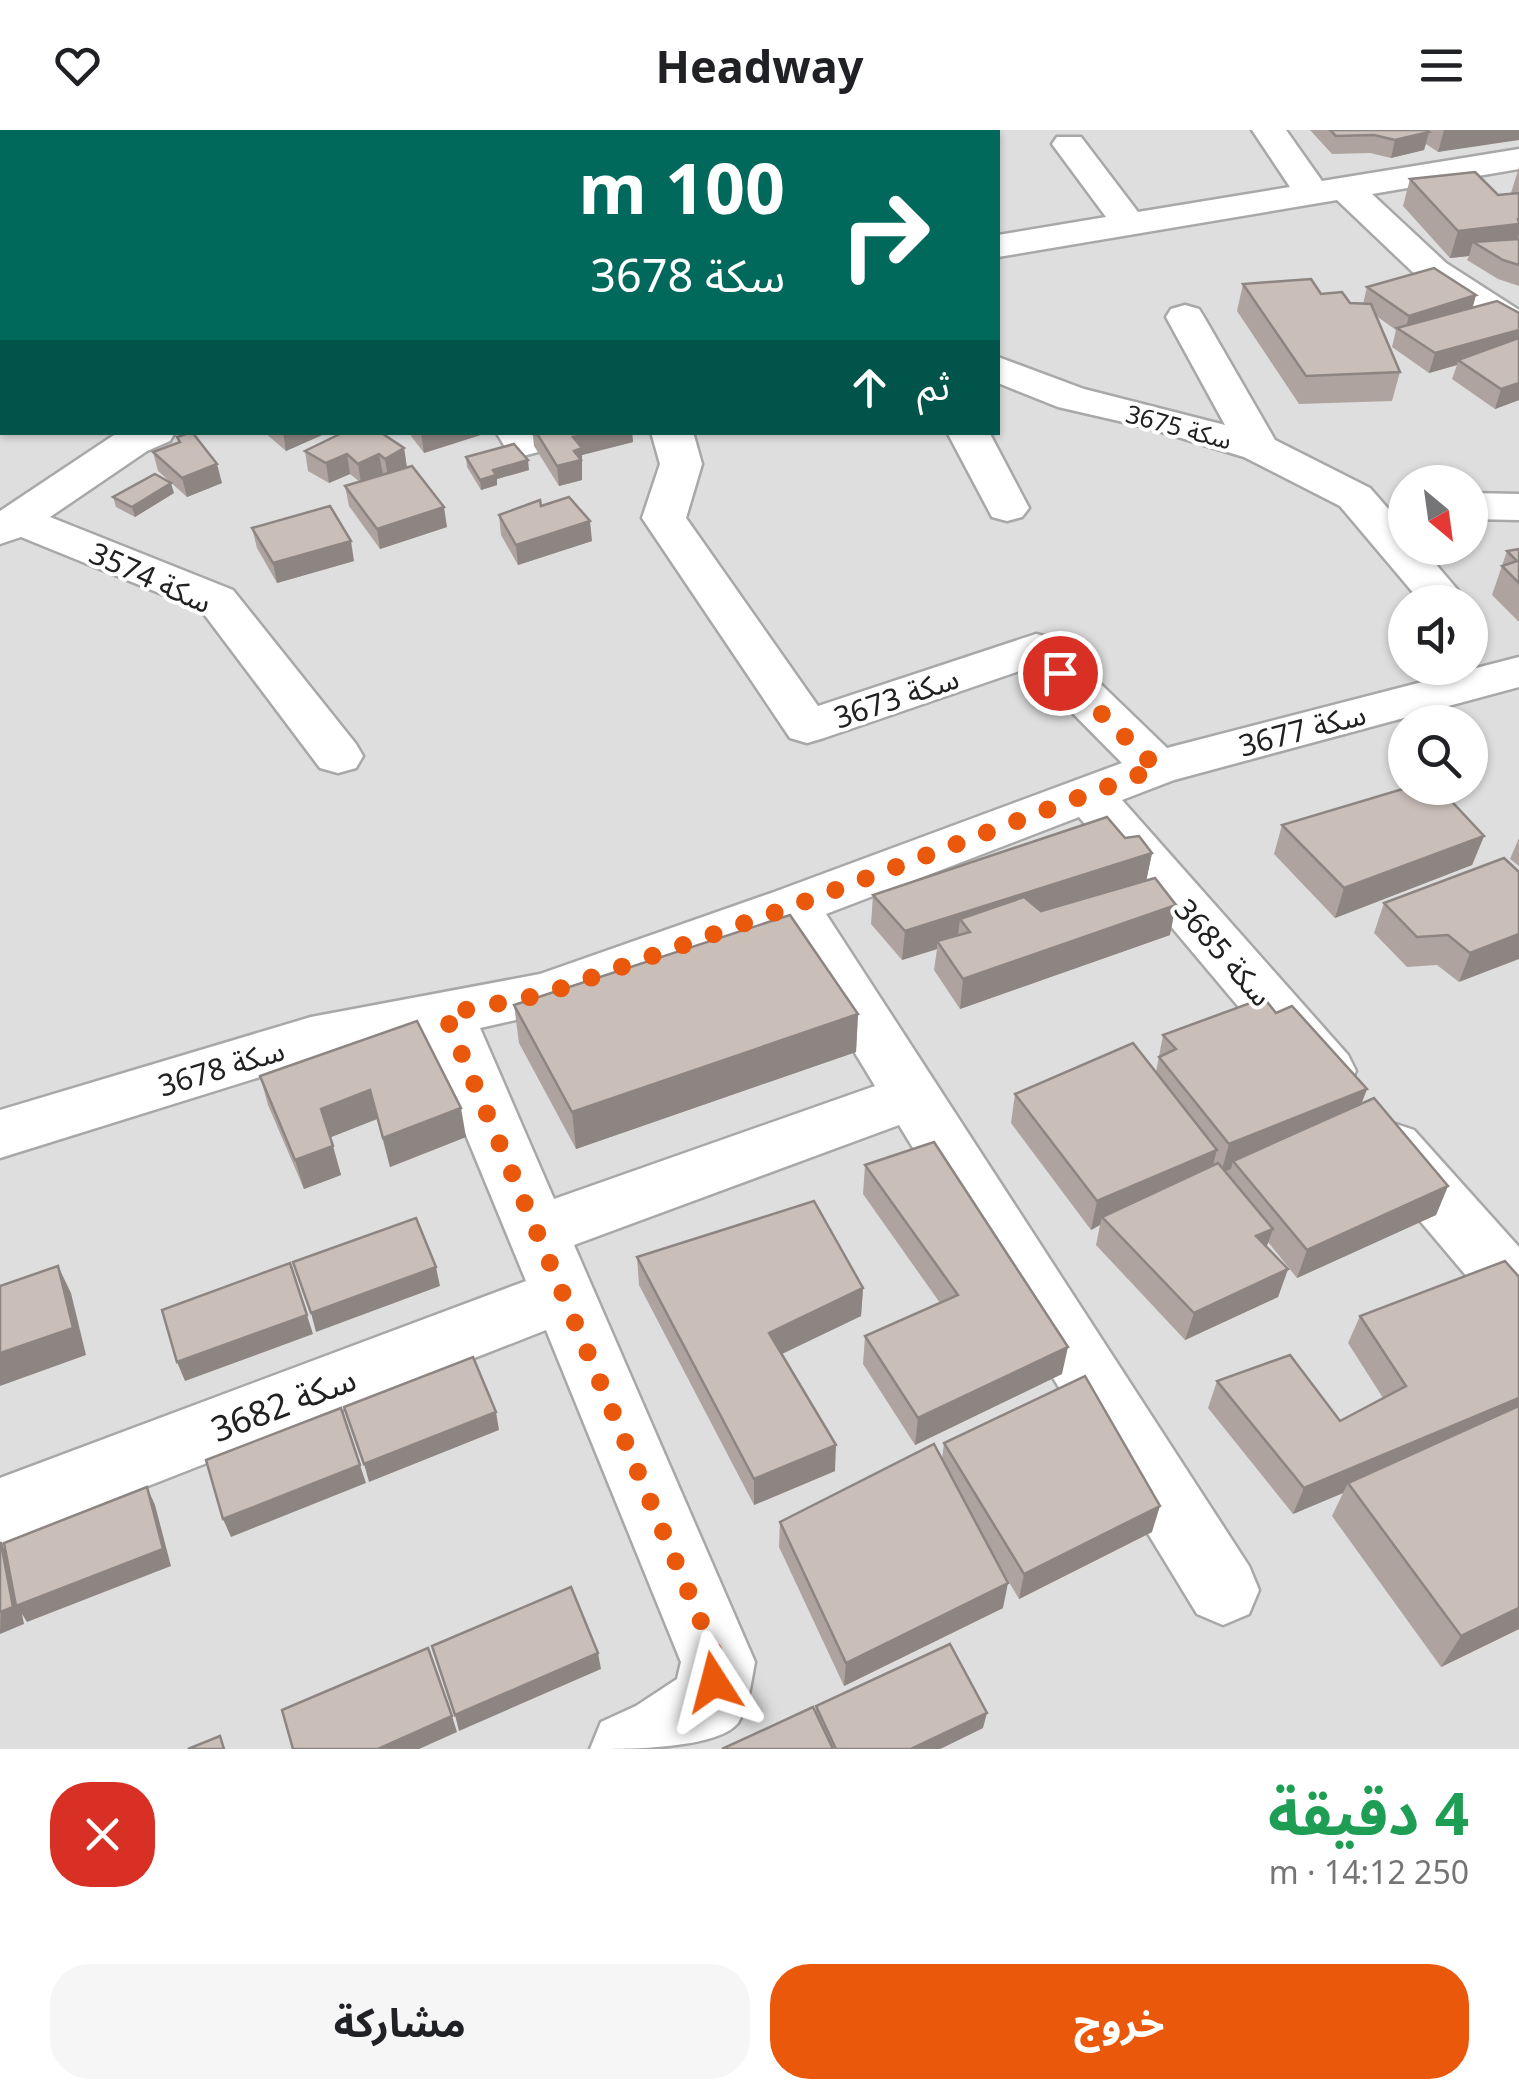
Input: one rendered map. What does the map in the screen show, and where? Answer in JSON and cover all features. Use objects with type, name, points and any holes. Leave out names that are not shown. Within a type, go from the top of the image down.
[{"type":"street","points":[[1269,130],[1328,190],[1433,270],[1519,327]]},
{"type":"street","points":[[1069,144],[1130,224]]},
{"type":"street","points":[[1000,246],[1519,160]]},
{"type":"street","points":[[1185,317],[1259,448]]},
{"type":"street","name":"سكة 3675","points":[[1000,370],[1072,398],[1156,417],[1259,448],[1355,497],[1388,500]]},
{"type":"street","points":[[9,525],[148,435]]},
{"type":"street","name":"سكة 3673","points":[[673,435],[682,464],[664,518],[807,727],[1036,649],[1157,768]]},
{"type":"street","points":[[970,435],[1007,508]]},
{"type":"street","name":"سكة 3675","points":[[1355,497],[1431,585]]},
{"type":"street","points":[[1488,506],[1519,507]]},
{"type":"street","name":"سكة 3574","points":[[9,525],[217,600],[338,756]]},
{"type":"street","name":"سكة 3677","points":[[1087,793],[1157,768],[1503,664]]},
{"type":"street","name":"سكة 3678","points":[[0,1134],[311,1039],[545,994],[793,906],[1087,793]]},
{"type":"street","name":"سكة 3685","points":[[1087,793],[1519,1292]]},
{"type":"street","points":[[793,906],[1223,1590]]},
{"type":"street","points":[[445,1014],[718,1662],[710,1702],[663,1733],[628,1749]]},
{"type":"street","points":[[539,1231],[912,1096]]},
{"type":"street","name":"سكة 3682","points":[[0,1512],[566,1294]]},
{"type":"shaded area","points":[[1000,130],[1519,130],[1519,1749],[0,1749],[0,435],[1000,435]]},
{"type":"building","points":[[1330,130],[1429,132],[1395,140],[1374,135],[1336,136]]},
{"type":"building","points":[[1475,172],[1498,195],[1519,193],[1519,224],[1458,231],[1410,179]]},
{"type":"building","points":[[1519,239],[1519,265],[1473,242]]},
{"type":"building","points":[[1434,268],[1476,295],[1409,316],[1367,287]]},
{"type":"building","points":[[1311,279],[1321,294],[1342,292],[1350,303],[1371,304],[1400,372],[1306,376],[1243,284]]},
{"type":"building","points":[[1497,301],[1519,313],[1519,330],[1435,353],[1397,328]]},
{"type":"building","points":[[1519,338],[1519,383],[1501,389],[1458,360]]},
{"type":"building","points":[[194,435],[217,464],[182,478],[153,452],[180,442],[177,437]]},
{"type":"building","points":[[338,435],[384,435],[404,448],[385,459],[379,454],[358,464],[347,454],[326,463],[305,451]]},
{"type":"building","points":[[538,435],[581,435],[573,437],[582,448],[574,451],[581,460],[557,466]]},
{"type":"building","points":[[514,444],[528,460],[493,470],[496,475],[480,480],[466,457]]},
{"type":"building","points":[[412,466],[444,507],[377,529],[345,486]]},
{"type":"building","points":[[155,474],[171,483],[132,507],[113,497]]},
{"type":"building","points":[[569,497],[590,521],[516,545],[499,515],[540,500],[541,506]]},
{"type":"building","points":[[330,506],[351,541],[273,563],[252,528]]},
{"type":"building","points":[[1519,549],[1519,583],[1502,566],[1517,561],[1507,551]]},
{"type":"building","points":[[1388,793],[1388,805],[1455,805],[1484,836],[1344,888],[1282,825]]},
{"type":"building","points":[[1107,817],[1125,838],[1139,836],[1152,853],[905,931],[873,895]]},
{"type":"building","points":[[1504,858],[1519,872],[1519,934],[1470,953],[1448,935],[1417,937],[1384,903]]},
{"type":"building","points":[[1155,878],[1176,905],[963,979],[937,941],[970,932],[960,919],[1024,897],[1041,911]]},
{"type":"building","points":[[790,915],[858,1014],[572,1112],[514,1005]]},
{"type":"building","points":[[1264,998],[1276,1013],[1292,1006],[1367,1089],[1229,1144],[1159,1057],[1176,1049],[1163,1035]]},
{"type":"building","points":[[417,1021],[461,1108],[383,1138],[370,1090],[321,1109],[333,1146],[295,1160],[260,1076]]},
{"type":"building","points":[[1133,1043],[1217,1150],[1097,1201],[1015,1094]]},
{"type":"building","points":[[1374,1098],[1448,1186],[1307,1250],[1233,1161]]},
{"type":"building","points":[[934,1142],[1068,1347],[918,1418],[865,1336],[958,1295],[865,1165]]},
{"type":"building","points":[[1218,1163],[1273,1229],[1256,1236],[1288,1269],[1194,1313],[1102,1217]]},
{"type":"building","points":[[814,1201],[863,1288],[769,1333],[836,1445],[754,1479],[637,1257]]},
{"type":"building","points":[[416,1218],[436,1267],[311,1313],[293,1262]]},
{"type":"building","points":[[1505,1261],[1519,1277],[1519,1398],[1304,1488],[1217,1381],[1290,1355],[1340,1421],[1406,1386],[1360,1316]]},
{"type":"building","points":[[290,1263],[307,1315],[177,1362],[162,1310]]},
{"type":"building","points":[[58,1266],[73,1328],[0,1353],[0,1286]]},
{"type":"building","points":[[473,1357],[496,1412],[364,1464],[344,1407]]},
{"type":"building","points":[[1085,1376],[1160,1506],[1024,1574],[944,1443]]},
{"type":"building","points":[[1519,1406],[1519,1608],[1461,1636],[1348,1483]]},
{"type":"building","points":[[341,1408],[360,1465],[223,1519],[206,1460]]},
{"type":"building","points":[[934,1444],[1008,1583],[846,1663],[780,1522]]},
{"type":"building","points":[[147,1487],[163,1549],[16,1606],[4,1543]]},
{"type":"building","points":[[0,1543],[13,1607],[0,1612]]},
{"type":"building","points":[[571,1587],[598,1653],[455,1715],[432,1646]]},
{"type":"building","points":[[950,1644],[987,1713],[911,1749],[836,1749],[816,1706]]},
{"type":"building","points":[[428,1648],[452,1716],[378,1749],[293,1749],[282,1710]]},
{"type":"building","points":[[813,1707],[833,1749],[722,1749]]},
{"type":"building","points":[[220,1736],[224,1749],[188,1749]]},
{"type":"route","points":[[714,1682],[718,1662],[445,1014],[545,994],[793,906],[1157,768],[1060,673]]}]
